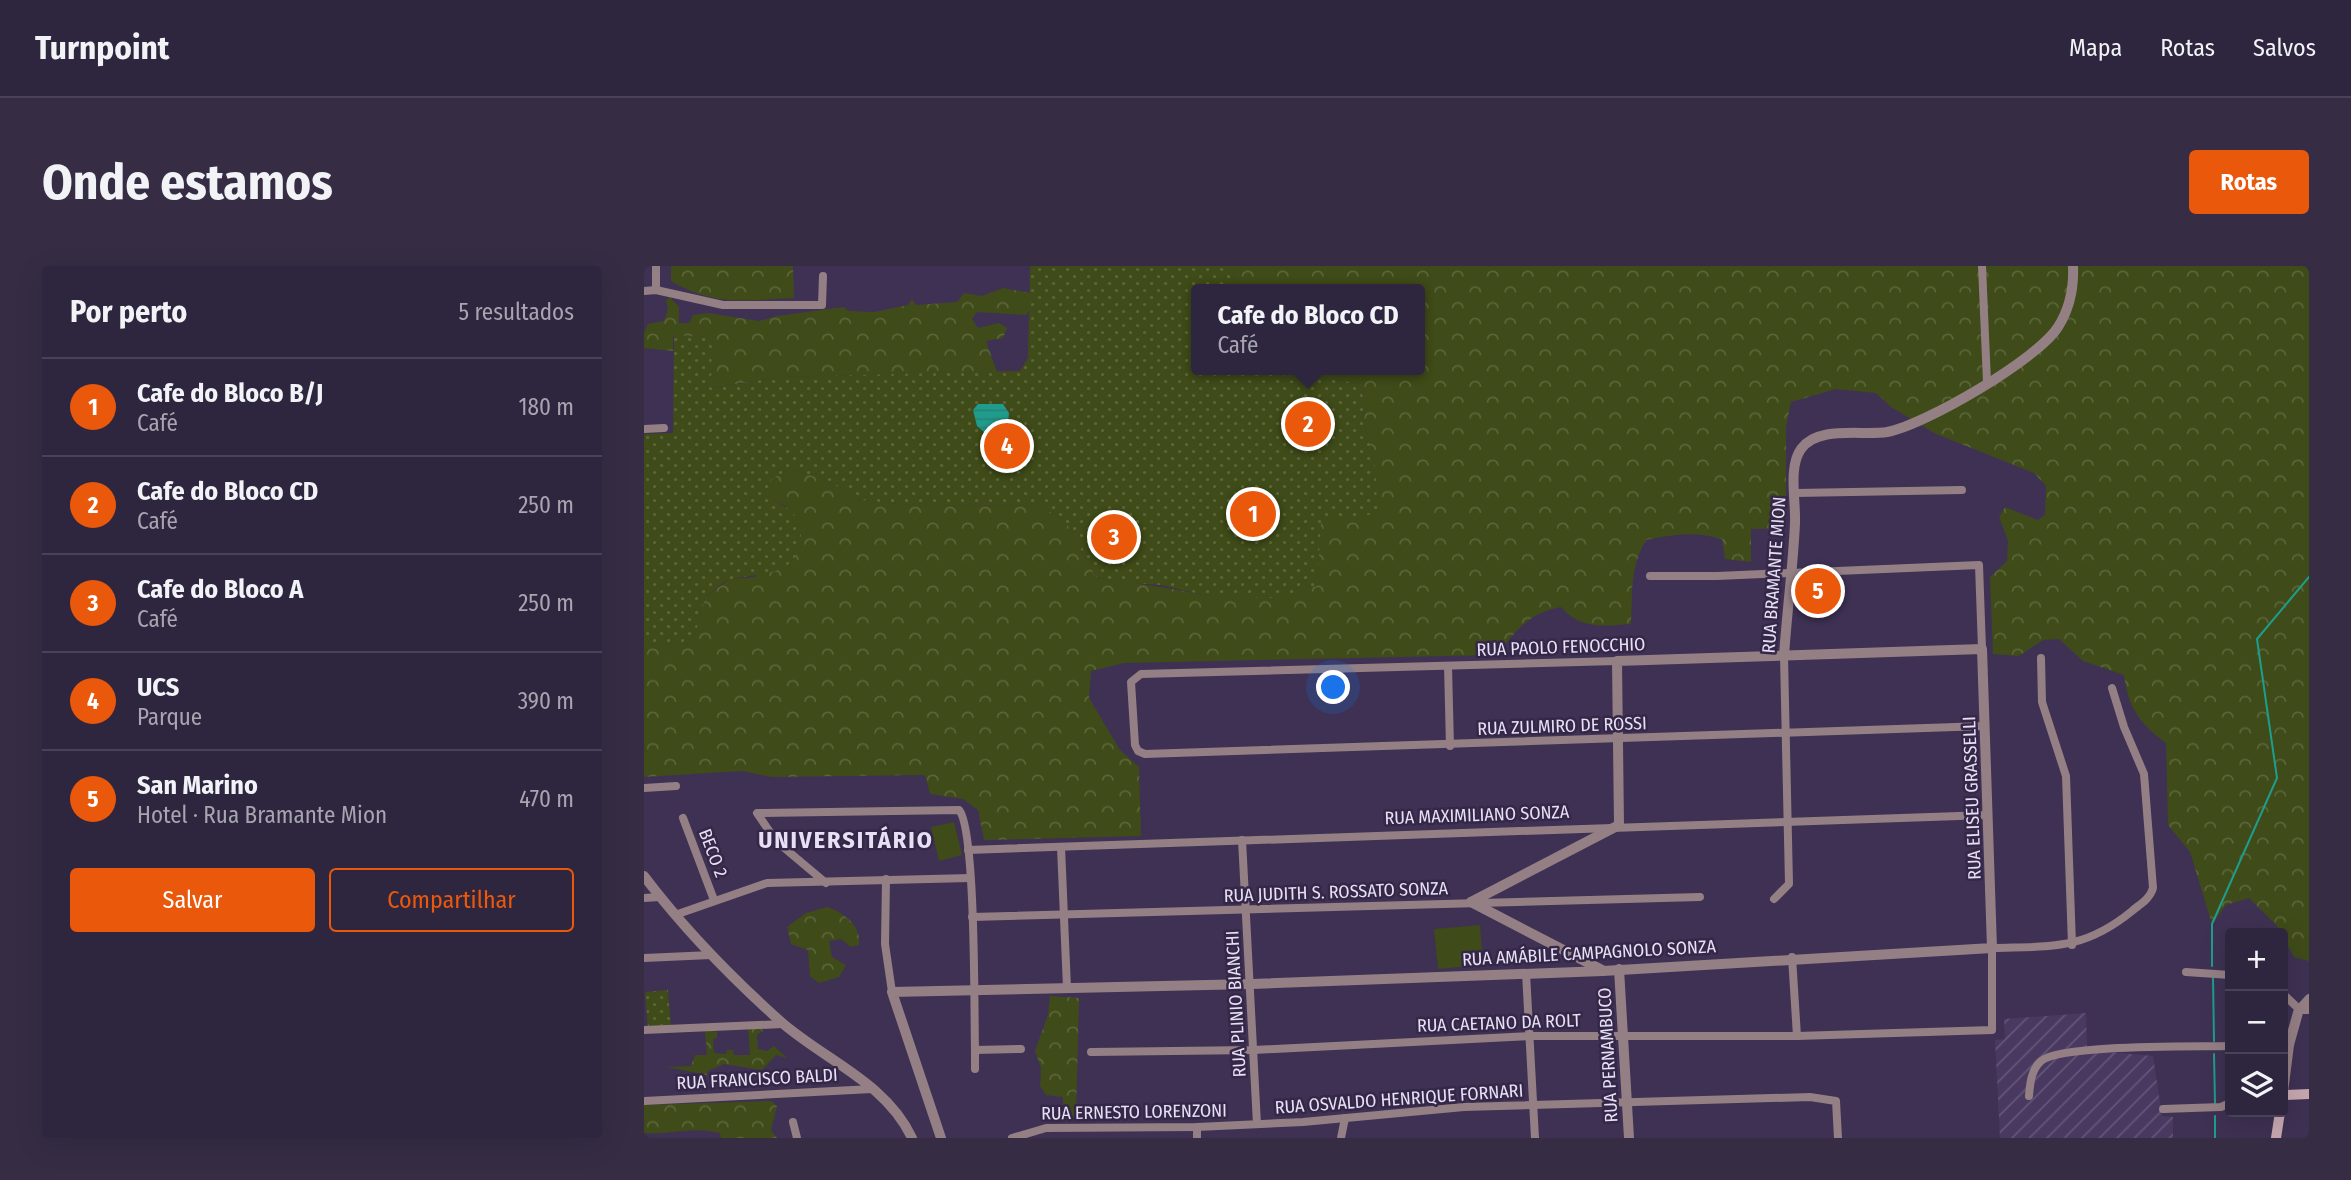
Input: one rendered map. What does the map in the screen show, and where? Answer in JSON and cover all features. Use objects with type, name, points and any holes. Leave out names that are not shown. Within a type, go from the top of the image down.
[{"type":"main road","points":[[2288,1090],[2309,1094]]},
{"type":"main road","points":[[2276,1138],[2279,1117]]},
{"type":"street","points":[[656,266],[656,290]]},
{"type":"street","points":[[1982,266],[1987,382]]},
{"type":"street","name":"RUA BRAMANTE MION","points":[[1774,899],[1789,884],[1784,656],[1796,493],[1795,464],[1801,450],[1809,441],[1820,436],[1887,432],[1908,426],[2035,352],[2057,329],[2068,307],[2074,282],[2073,266]]},
{"type":"street","points":[[644,290],[656,290],[723,305],[822,305],[823,276]]},
{"type":"street","points":[[644,429],[664,428]]},
{"type":"street","points":[[1796,493],[1962,490]]},
{"type":"street","name":"RUA ELISEU GRASSELLI","points":[[1791,574],[1979,565],[1992,948],[1992,1030]]},
{"type":"street","points":[[1650,576],[1791,574]]},
{"type":"street","name":"RUA PAOLO FENOCCHIO","points":[[1140,753],[1135,745],[1131,682],[1141,674],[1982,649]]},
{"type":"street","points":[[2041,658],[2042,702],[2066,776],[2072,945]]},
{"type":"street","points":[[1471,902],[1619,825],[1617,661]]},
{"type":"street","points":[[1448,666],[1450,746]]},
{"type":"street","name":"RUA AMÁBILE CAMPAGNOLO SONZA","points":[[892,992],[1252,984],[1603,971],[1792,957],[2072,945],[2120,921],[2151,896],[2154,888],[2144,774],[2124,727],[2112,688]]},
{"type":"street","name":"RUA ZULMIRO DE ROSSI","points":[[1140,753],[1450,746],[1985,726]]},
{"type":"street","points":[[644,788],[676,786]]},
{"type":"street","points":[[826,883],[776,841],[757,813],[951,808],[964,816],[972,917],[975,1069]]},
{"type":"street","name":"RUA MAXIMILIANO SONZA","points":[[968,850],[1619,825],[1988,815]]},
{"type":"street","name":"BECO 2","points":[[683,818],[714,900]]},
{"type":"street","name":"RUA PLINIO BIANCHI","points":[[1242,840],[1252,984],[1257,1124]]},
{"type":"street","points":[[1061,847],[1067,988]]},
{"type":"street","points":[[644,876],[711,955],[783,1024],[895,1109],[912,1138]]},
{"type":"street","points":[[675,915],[757,885],[970,878]]},
{"type":"street","points":[[886,879],[885,944],[892,992],[940,1138]]},
{"type":"street","points":[[644,898],[660,897]]},
{"type":"street","name":"RUA JUDITH S. ROSSATO SONZA","points":[[972,917],[1247,912],[1471,902],[1700,897]]},
{"type":"street","points":[[1471,902],[1603,971]]},
{"type":"street","points":[[644,958],[711,955]]},
{"type":"street","points":[[1792,957],[1797,1036]]},
{"type":"street","name":"RUA PERNAMBUCO","points":[[1619,970],[1629,1138]]},
{"type":"street","points":[[2186,972],[2225,975]]},
{"type":"street","points":[[1526,973],[1532,1036],[1535,1138]]},
{"type":"street","points":[[2288,998],[2304,1009]]},
{"type":"street","points":[[2288,1041],[2309,998]]},
{"type":"street","points":[[644,1030],[783,1024]]},
{"type":"street","name":"RUA CAETANO DA ROLT","points":[[1091,1052],[1255,1050],[1532,1036],[1797,1036],[1992,1030]]},
{"type":"street","points":[[2029,1096],[2035,1068],[2050,1056],[2143,1048],[2225,1046]]},
{"type":"street","points":[[975,1050],[1021,1049]]},
{"type":"street","name":"RUA FRANCISCO BALDI","points":[[644,1101],[872,1089]]},
{"type":"street","name":"RUA OSVALDO HENRIQUE FORNARI","points":[[1257,1124],[1464,1107],[1810,1097],[1836,1101],[1838,1138]]},
{"type":"street","points":[[2163,1109],[2225,1105]]},
{"type":"street","points":[[1341,1138],[1345,1118]]},
{"type":"street","points":[[793,1122],[797,1138]]},
{"type":"street","name":"RUA ERNESTO LORENZONI","points":[[1012,1138],[1046,1128],[1257,1124]]},
{"type":"street","points":[[1197,1127],[1197,1138]]},
{"type":"shaded area","points":[[978,404],[1003,404],[1009,413],[1008,423],[991,432],[984,432],[977,426],[973,410]]},
{"type":"shaded area","points":[[2086,1013],[2087,1050],[2153,1056],[2162,1116],[2173,1117],[2173,1138],[2000,1138],[1995,1040],[2005,1039],[2004,1019]]},
{"type":"green space","points":[[671,266],[793,266],[794,298],[731,300],[702,295],[671,281]]},
{"type":"green space","points":[[1030,266],[1232,266],[1234,284],[1191,284],[1191,375],[1284,375],[1285,381],[1322,378],[1362,384],[1364,424],[1374,458],[1378,514],[1321,520],[1317,586],[1276,598],[1208,596],[1161,585],[1096,577],[1065,520],[1038,505],[919,506],[862,500],[824,479],[791,469],[771,479],[765,495],[794,514],[800,526],[799,547],[795,558],[778,570],[725,582],[705,597],[696,632],[685,646],[644,646],[644,434],[673,433],[674,335],[712,337],[711,388],[779,377],[1020,371],[1028,358]]},
{"type":"green space","points":[[1232,266],[2309,266],[2309,961],[2294,957],[2288,946],[2288,928],[2279,928],[2249,898],[2226,905],[2212,924],[2190,852],[2168,825],[2166,743],[2142,722],[2132,706],[2124,675],[2083,661],[2059,639],[2043,640],[2019,656],[1993,654],[1990,577],[2007,561],[2008,541],[1999,517],[2005,507],[2038,520],[2045,515],[2046,486],[2034,473],[1936,434],[1891,407],[1876,393],[1836,389],[1791,402],[1786,428],[1786,528],[1751,529],[1751,562],[1725,559],[1722,539],[1712,536],[1684,534],[1646,540],[1634,571],[1631,624],[1593,625],[1576,620],[1561,607],[1540,614],[1524,624],[1497,655],[1124,663],[1091,671],[1089,698],[1120,750],[1139,767],[1141,836],[984,840],[978,810],[963,799],[930,794],[925,775],[772,777],[742,771],[644,777],[644,646],[685,646],[696,632],[705,597],[730,579],[755,577],[786,506],[765,495],[770,479],[791,469],[824,479],[862,500],[919,506],[1038,505],[1065,520],[1096,577],[1208,596],[1321,520],[1374,458],[1364,424],[1362,384],[1322,378],[1285,381],[1284,375],[1425,375],[1425,284],[1234,284]]},
{"type":"green space","points":[[1003,288],[1031,293],[1031,308],[1026,315],[977,312],[972,319],[978,328],[999,323],[1007,328],[1003,338],[986,341],[997,372],[779,377],[710,388],[673,335],[673,351],[644,348],[644,333],[648,324],[664,321],[668,309],[666,300],[670,297],[679,307],[679,323],[689,323],[693,315],[708,313],[759,321],[844,307],[848,311],[874,312],[908,305],[912,299],[916,305],[957,302],[964,293],[982,296]]},
{"type":"green space","points":[[954,822],[962,855],[939,861],[931,827]]},
{"type":"green space","points":[[827,907],[850,921],[858,932],[859,945],[851,947],[841,939],[829,941],[832,957],[846,965],[839,977],[819,983],[810,976],[808,950],[791,944],[787,927],[806,913]]},
{"type":"green space","points":[[1480,925],[1483,965],[1438,969],[1434,929]]},
{"type":"green space","points":[[668,990],[671,1027],[648,1028],[645,992]]},
{"type":"green space","points":[[1050,996],[1079,998],[1076,1117],[1063,1118],[1063,1097],[1046,1095],[1040,1086],[1041,1068],[1035,1051],[1048,1015]]},
{"type":"green space","points":[[760,1026],[763,1031],[757,1035],[758,1049],[767,1051],[774,1046],[787,1058],[776,1055],[762,1070],[724,1064],[708,1071],[707,1075],[667,1067],[691,1066],[695,1055],[707,1055],[705,1032],[708,1030],[717,1032],[717,1038],[713,1039],[714,1053],[726,1054],[727,1050],[733,1050],[734,1055],[750,1055],[748,1027]]},
{"type":"green space","points":[[771,1101],[777,1106],[771,1130],[777,1138],[721,1138],[720,1133],[699,1130],[644,1133],[644,1105]]},
{"type":"waterway","points":[[2212,966],[2212,924],[2277,778],[2257,639],[2309,577]]},
{"type":"waterway","points":[[2213,978],[2214,1041]]},
{"type":"waterway","points":[[2214,1054],[2215,1103]]},
{"type":"waterway","points":[[2215,1116],[2215,1138]]},
{"type":"place","name":"Cafe do Bloco CD","points":[[1308,424]]},
{"type":"place","name":"UCS","points":[[1007,446]]},
{"type":"place","name":"Cafe do Bloco B/J","points":[[1253,514]]},
{"type":"place","name":"Cafe do Bloco A","points":[[1114,537]]},
{"type":"place","name":"San Marino","points":[[1818,591]]},
{"type":"district","name":"UNIVERSITÁRIO","points":[[846,840]]}]
